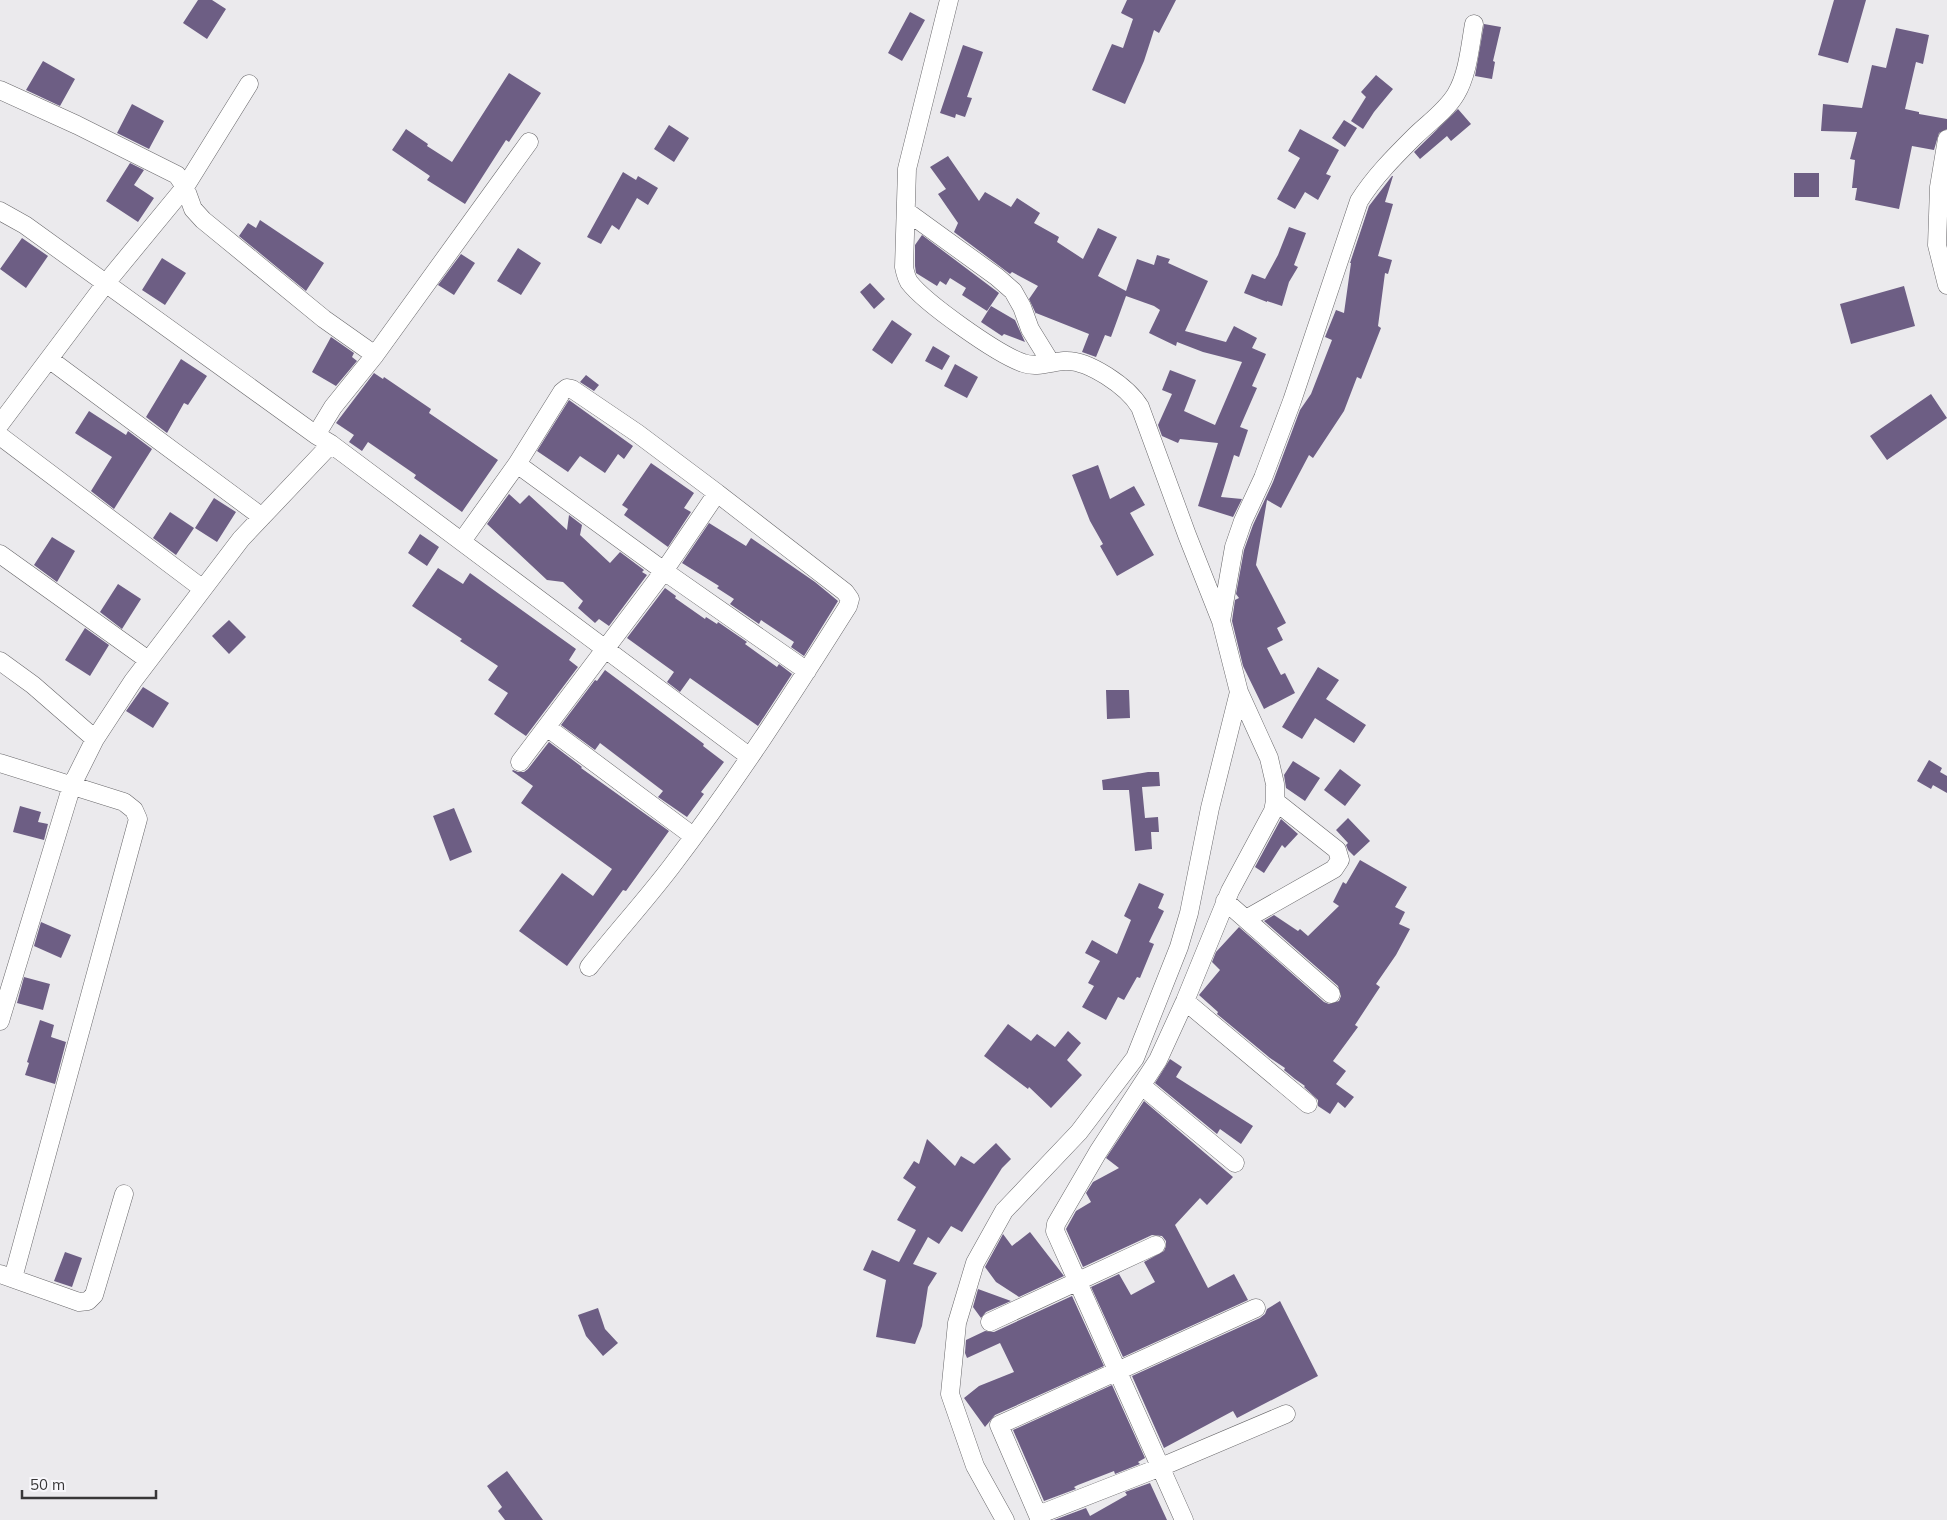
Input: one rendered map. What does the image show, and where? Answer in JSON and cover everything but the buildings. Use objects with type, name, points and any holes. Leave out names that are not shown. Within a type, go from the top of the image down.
[{"type":"street","points":[[949,0],[907,169],[904,267],[907,279],[950,318],[1002,353],[1029,365],[1067,360],[1090,367],[1127,390],[1135,399],[1221,621],[1240,692],[1268,758],[1275,784],[1275,801],[1269,820],[1235,880],[1158,1060],[1098,1152],[1056,1224],[1054,1231],[1184,1520]]},
{"type":"street","points":[[1221,621],[1234,548],[1292,401],[1359,201],[1378,175],[1414,137],[1441,113],[1457,92],[1465,71],[1474,24]]},
{"type":"street","points":[[0,424],[106,283],[185,187],[249,84]]},
{"type":"street","points":[[0,90],[77,125],[177,176],[185,187],[193,209],[204,220],[324,319],[375,355]]},
{"type":"street","points":[[1947,139],[1939,187],[1937,245],[1947,286]]},
{"type":"street","points":[[0,1021],[72,785],[95,740],[148,660],[202,589],[241,538],[262,517],[324,439],[333,407],[375,355],[529,142]]},
{"type":"street","points":[[0,211],[25,225],[324,439],[607,648],[750,757]]},
{"type":"street","points":[[906,211],[997,277],[1013,291],[1022,307],[1030,329],[1051,363]]},
{"type":"street","points":[[49,359],[262,517]]},
{"type":"street","points":[[462,541],[517,464],[562,392],[567,388],[572,389],[637,433],[845,592],[850,599],[848,606],[807,671],[750,757],[671,867],[589,967]]},
{"type":"street","points":[[0,436],[202,589]]},
{"type":"street","points":[[517,464],[664,571],[807,671]]},
{"type":"street","points":[[520,762],[548,728],[664,571],[717,493]]},
{"type":"street","points":[[0,554],[148,660]]},
{"type":"street","points":[[0,661],[33,685],[95,740]]},
{"type":"street","points":[[1005,1520],[975,1466],[950,1394],[957,1323],[975,1263],[1004,1211],[1079,1132],[1135,1058],[1180,947],[1191,904],[1210,808],[1240,692]]},
{"type":"street","points":[[548,728],[693,836]]},
{"type":"street","points":[[0,763],[124,802],[134,810],[138,819],[7,1276],[79,1302],[88,1301],[94,1296],[124,1194]]},
{"type":"street","points":[[1246,919],[1334,869],[1340,860],[1337,850],[1275,801]]},
{"type":"street","points":[[1226,901],[1331,994]]},
{"type":"street","points":[[1185,1000],[1308,1104]]},
{"type":"street","points":[[1142,1086],[1235,1163]]},
{"type":"street","points":[[990,1322],[1156,1245]]},
{"type":"street","points":[[1256,1308],[999,1425],[1039,1517],[1286,1414]]}]
